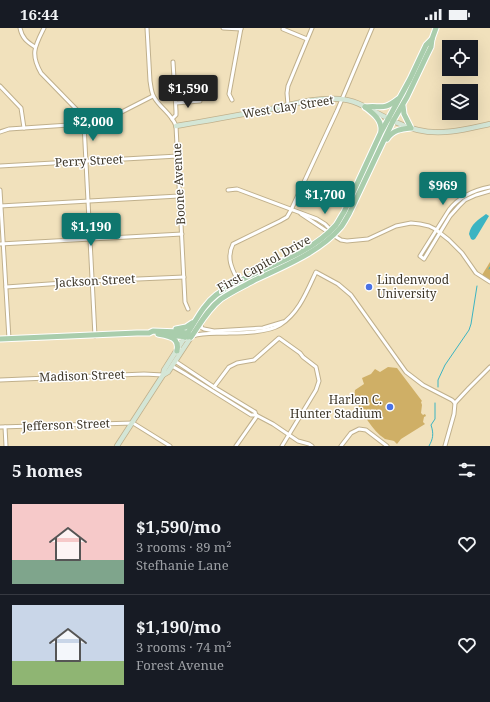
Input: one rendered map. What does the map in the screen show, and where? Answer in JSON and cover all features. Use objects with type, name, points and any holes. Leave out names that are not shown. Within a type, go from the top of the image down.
[{"type":"main road","name":"First Capitol Drive","points":[[188,336],[214,304],[220,299],[303,256],[316,248],[331,232],[344,212],[381,132],[403,104],[431,47],[436,28]]},
{"type":"main road","name":"First Capitol Drive","points":[[198,323],[210,300],[229,286],[299,253],[341,226],[349,214],[380,149],[401,95],[426,45],[432,39]]},
{"type":"main road","points":[[365,107],[387,106],[392,104],[401,95]]},
{"type":"main road","name":"West Clay Street","points":[[176,126],[322,99],[342,99],[355,103],[419,131],[454,131],[490,124]]},
{"type":"main road","points":[[380,149],[390,135],[401,129],[411,128],[404,114],[403,104]]},
{"type":"main road","points":[[365,107],[376,115],[380,121],[382,129],[381,132]]},
{"type":"main road","points":[[153,333],[158,330],[186,328],[198,323]]},
{"type":"main road","points":[[153,333],[172,337],[176,342],[176,351]]},
{"type":"main road","points":[[0,339],[153,333],[188,336]]},
{"type":"main road","points":[[117,446],[163,375],[164,370],[176,351],[188,336]]},
{"type":"main road","points":[[163,375],[168,372],[172,366],[188,336]]},
{"type":"street","points":[[20,28],[22,36],[34,47]]},
{"type":"street","points":[[44,28],[34,47],[35,60],[41,73],[79,112],[84,124],[95,336]]},
{"type":"street","points":[[0,132],[9,129],[84,124],[110,118],[153,96],[150,81],[147,28]]},
{"type":"street","points":[[223,28],[241,29],[229,94],[232,100]]},
{"type":"street","points":[[283,28],[307,39]]},
{"type":"street","points":[[288,105],[288,86],[312,28]]},
{"type":"street","points":[[241,287],[231,266],[229,258],[230,250],[233,244],[287,217],[323,143],[372,28]]},
{"type":"street","points":[[172,119],[176,113],[173,62]]},
{"type":"street","points":[[0,86],[21,108],[24,128]]},
{"type":"street","name":"Boone Avenue","points":[[153,96],[176,126],[185,302],[188,309]]},
{"type":"street","points":[[176,103],[200,101]]},
{"type":"street","name":"Perry Street","points":[[0,166],[178,156]]},
{"type":"street","points":[[490,187],[466,195],[457,202],[449,210],[420,256],[424,259],[451,215],[461,203],[476,195],[490,191]]},
{"type":"street","points":[[228,190],[237,189],[301,214],[331,232],[341,240],[368,238],[396,226],[411,223],[428,226],[449,240],[476,273],[490,282]]},
{"type":"street","points":[[0,190],[2,244],[9,339]]},
{"type":"street","points":[[0,206],[179,196]]},
{"type":"street","points":[[2,244],[182,234]]},
{"type":"street","points":[[188,336],[208,333],[267,330],[280,325],[295,312],[308,290],[316,272],[338,284],[352,295],[406,372],[423,385],[455,403]]},
{"type":"street","name":"Jackson Street","points":[[6,286],[184,277]]},
{"type":"street","points":[[198,323],[204,330],[222,331],[263,328],[285,321]]},
{"type":"street","points":[[214,387],[230,367],[237,363],[254,360],[279,338],[315,366],[319,381],[316,390],[282,446]]},
{"type":"street","points":[[175,361],[298,441],[312,446]]},
{"type":"street","points":[[172,366],[251,415],[257,415]]},
{"type":"street","points":[[445,446],[454,414],[455,403],[490,367]]},
{"type":"street","name":"Madison Street","points":[[0,380],[144,374],[163,375]]},
{"type":"street","points":[[236,446],[257,415]]},
{"type":"street","points":[[133,423],[170,446]]},
{"type":"street","name":"Jefferson Street","points":[[0,427],[133,423]]},
{"type":"street","points":[[5,427],[6,446]]},
{"type":"street","points":[[341,446],[351,433],[359,429],[366,430],[387,446]]},
{"type":"shaded area","points":[[490,262],[490,281],[482,275]]},
{"type":"shaded area","name":"Harlen C. Hunter Stadium","points":[[388,367],[397,368],[422,401],[421,413],[423,415],[425,414],[426,416],[424,417],[423,422],[425,424],[401,439],[397,444],[394,441],[385,439],[376,431],[354,399],[355,390],[364,384],[362,378],[371,374],[375,369],[380,372]]},
{"type":"water","points":[[486,214],[489,216],[477,236],[473,240],[471,239],[469,234],[471,228],[475,222]]},
{"type":"waterway","points":[[438,387],[438,380],[445,365],[469,330],[477,286]]},
{"type":"waterway","points":[[429,446],[433,436],[431,425],[435,419],[435,403]]},
{"type":"place","name":"Lindenwood University","points":[[369,287]]},
{"type":"place","name":"Harlen C. Hunter Stadium","points":[[390,407]]}]
